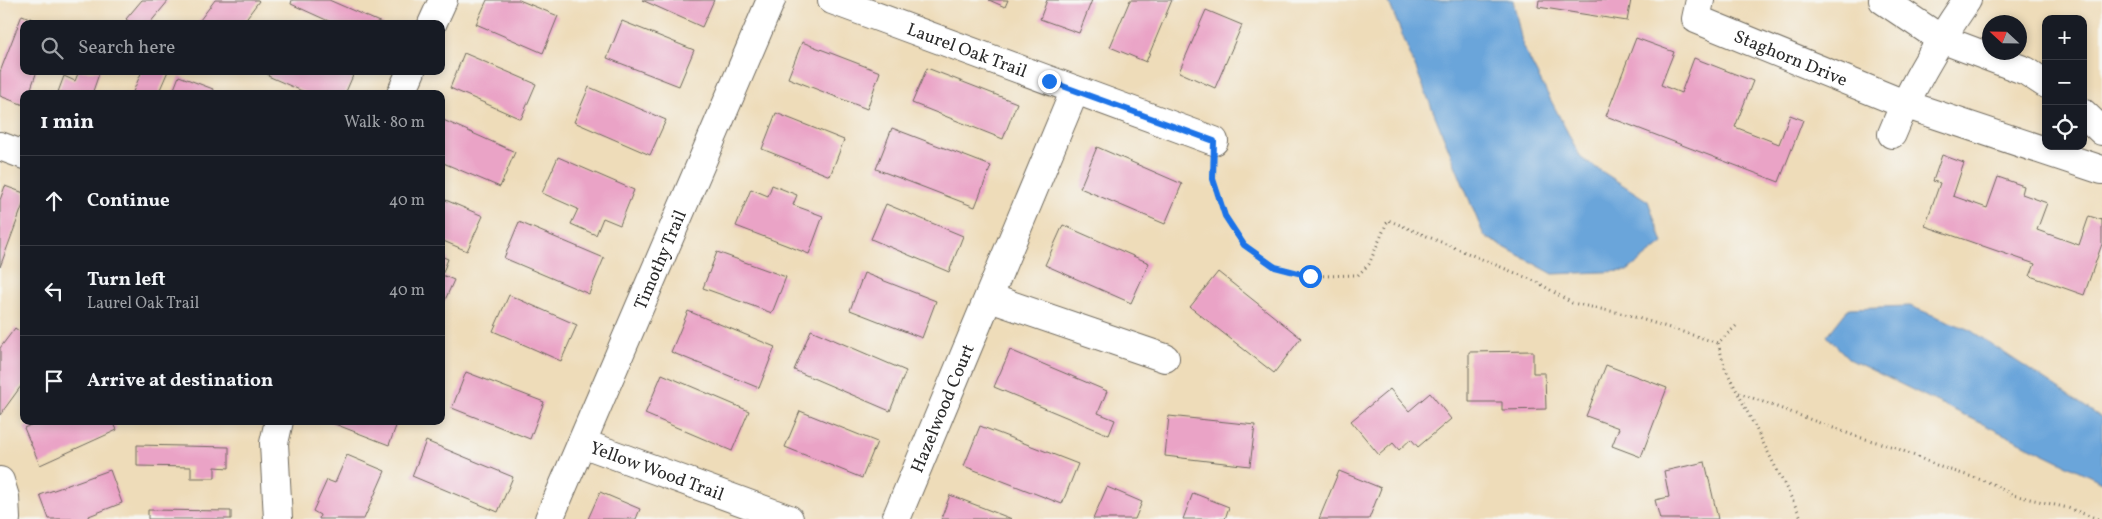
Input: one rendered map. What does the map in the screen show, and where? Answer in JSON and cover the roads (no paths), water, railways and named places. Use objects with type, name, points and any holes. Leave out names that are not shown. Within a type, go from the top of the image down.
[{"type":"street","points":[[434,20],[443,0]]},
{"type":"street","name":"Timothy Trail","points":[[549,519],[771,0]]},
{"type":"street","name":"Laurel Oak Trail","points":[[832,0],[1214,141]]},
{"type":"street","name":"Staghorn Drive","points":[[1700,0],[1696,19],[1904,104],[2102,170]]},
{"type":"street","points":[[1884,0],[1940,39],[2026,71],[2042,81]]},
{"type":"street","points":[[1892,134],[1904,104],[1940,39],[1967,0]]},
{"type":"street","points":[[403,90],[409,75]]},
{"type":"street","name":"Hazelwood Court","points":[[896,519],[990,298],[1075,90]]},
{"type":"street","points":[[2087,117],[2102,131]]},
{"type":"street","points":[[0,146],[20,154]]},
{"type":"street","points":[[990,298],[1165,358]]},
{"type":"street","points":[[278,425],[274,443],[278,519]]},
{"type":"street","name":"Yellow Wood Trail","points":[[582,443],[790,519]]},
{"type":"street","points":[[0,480],[5,497],[6,519]]},
{"type":"water","points":[[1388,0],[1513,0],[1523,47],[1581,158],[1648,201],[1663,243],[1627,271],[1553,274],[1484,236]]},
{"type":"water","points":[[1910,306],[1970,330],[2102,418],[2102,482],[1849,359],[1827,336],[1849,308]]}]
